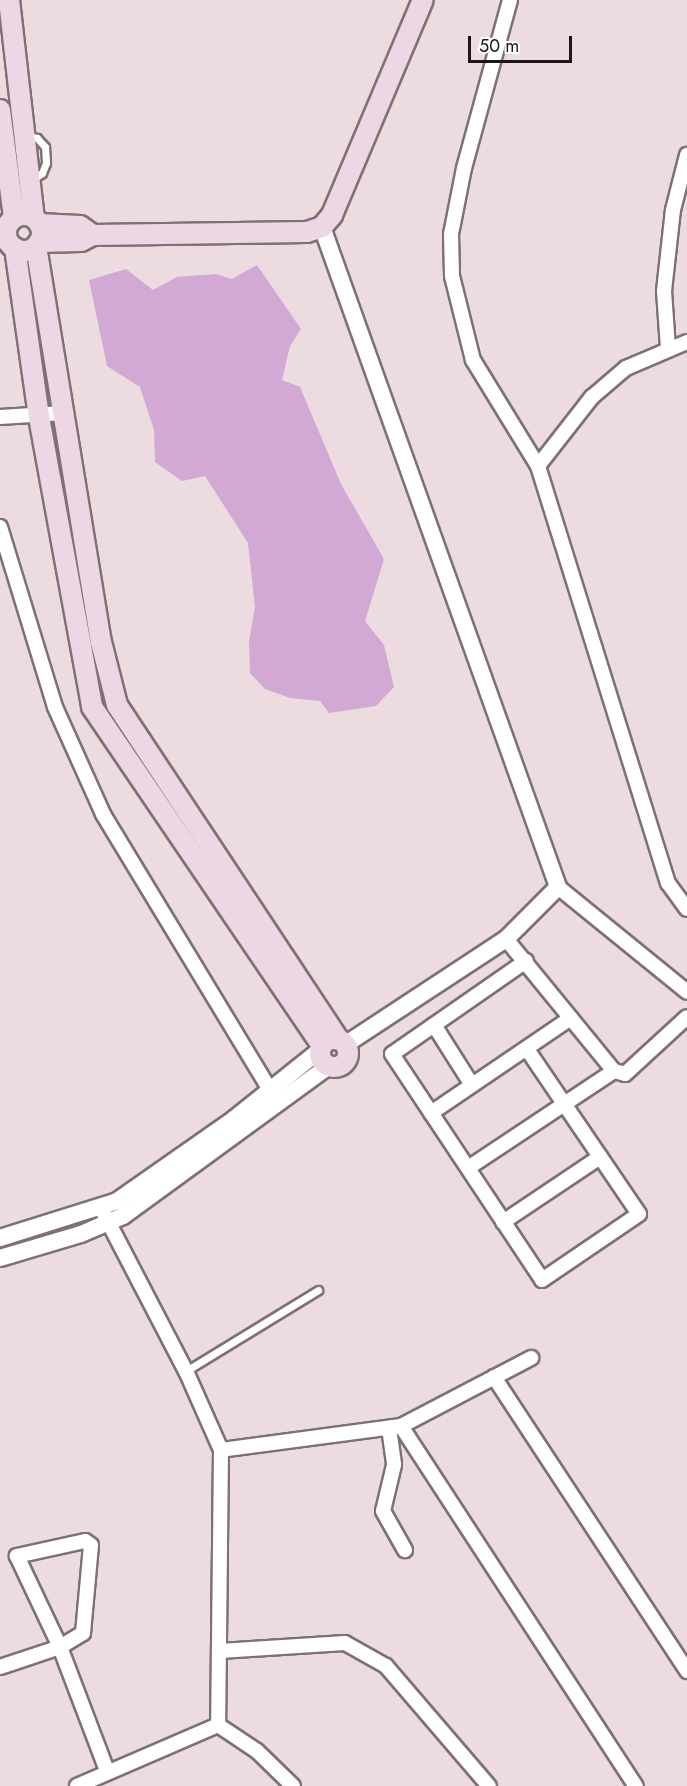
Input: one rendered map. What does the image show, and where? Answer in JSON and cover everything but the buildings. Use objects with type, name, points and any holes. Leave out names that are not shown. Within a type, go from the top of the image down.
[{"type":"main road","points":[[9,0],[37,233],[64,413],[101,642],[117,705],[331,1049]]},
{"type":"main road","points":[[8,232],[25,215],[37,233],[81,241],[93,235],[307,232],[322,227],[332,215],[423,0]]},
{"type":"main road","points":[[0,110],[8,232],[92,707],[331,1049]]},
{"type":"main road","points":[[3,134],[24,134]]},
{"type":"main road","points":[[8,232],[27,250],[37,233]]},
{"type":"street","points":[[510,0],[464,168],[450,255],[465,337],[473,360],[538,466],[668,883],[687,909]]},
{"type":"street","points":[[668,348],[664,291],[673,210],[687,156]]},
{"type":"street","points":[[322,227],[558,887],[687,992]]},
{"type":"street","points":[[538,466],[592,397],[626,368],[668,348],[687,342]]},
{"type":"street","points":[[0,417],[39,417],[64,413]]},
{"type":"street","points":[[0,527],[55,707],[103,814],[270,1090]]},
{"type":"street","points":[[0,1238],[101,1208],[136,1190],[270,1090],[506,939],[558,887]]},
{"type":"street","points":[[506,939],[614,1071],[625,1074],[687,1017]]},
{"type":"street","points":[[526,961],[392,1054],[542,1280],[639,1214],[527,1049]]},
{"type":"street","points":[[431,1113],[571,1018]]},
{"type":"street","points":[[434,1025],[472,1085]]},
{"type":"street","points":[[0,1258],[108,1224],[144,1204],[331,1049]]},
{"type":"street","points":[[468,1168],[614,1071]]},
{"type":"street","points":[[503,1222],[600,1157]]},
{"type":"street","points":[[101,1208],[186,1371],[221,1450],[218,1725]]},
{"type":"street","points":[[221,1450],[395,1427],[531,1358]]},
{"type":"street","points":[[494,1377],[687,1671]]},
{"type":"street","points":[[395,1427],[394,1465],[383,1511],[405,1550]]},
{"type":"street","points":[[395,1427],[636,1786]]},
{"type":"street","points":[[0,1667],[60,1647],[83,1633],[91,1545],[85,1540],[17,1556],[60,1647],[107,1771]]},
{"type":"street","points":[[220,1651],[345,1643],[386,1666],[489,1786]]},
{"type":"street","points":[[77,1786],[107,1771],[218,1725]]},
{"type":"street","points":[[218,1725],[257,1751],[293,1786]]},
{"type":"lane","points":[[186,1371],[318,1290]]},
{"type":"shaded area","points":[[257,265],[301,329],[290,346],[282,380],[300,387],[341,484],[384,559],[365,621],[384,645],[394,687],[376,706],[329,713],[320,701],[290,698],[265,689],[250,673],[249,641],[255,607],[248,543],[205,476],[182,481],[155,462],[154,430],[140,387],[107,366],[89,280],[126,269],[153,290],[177,277],[216,274],[232,279]]}]
